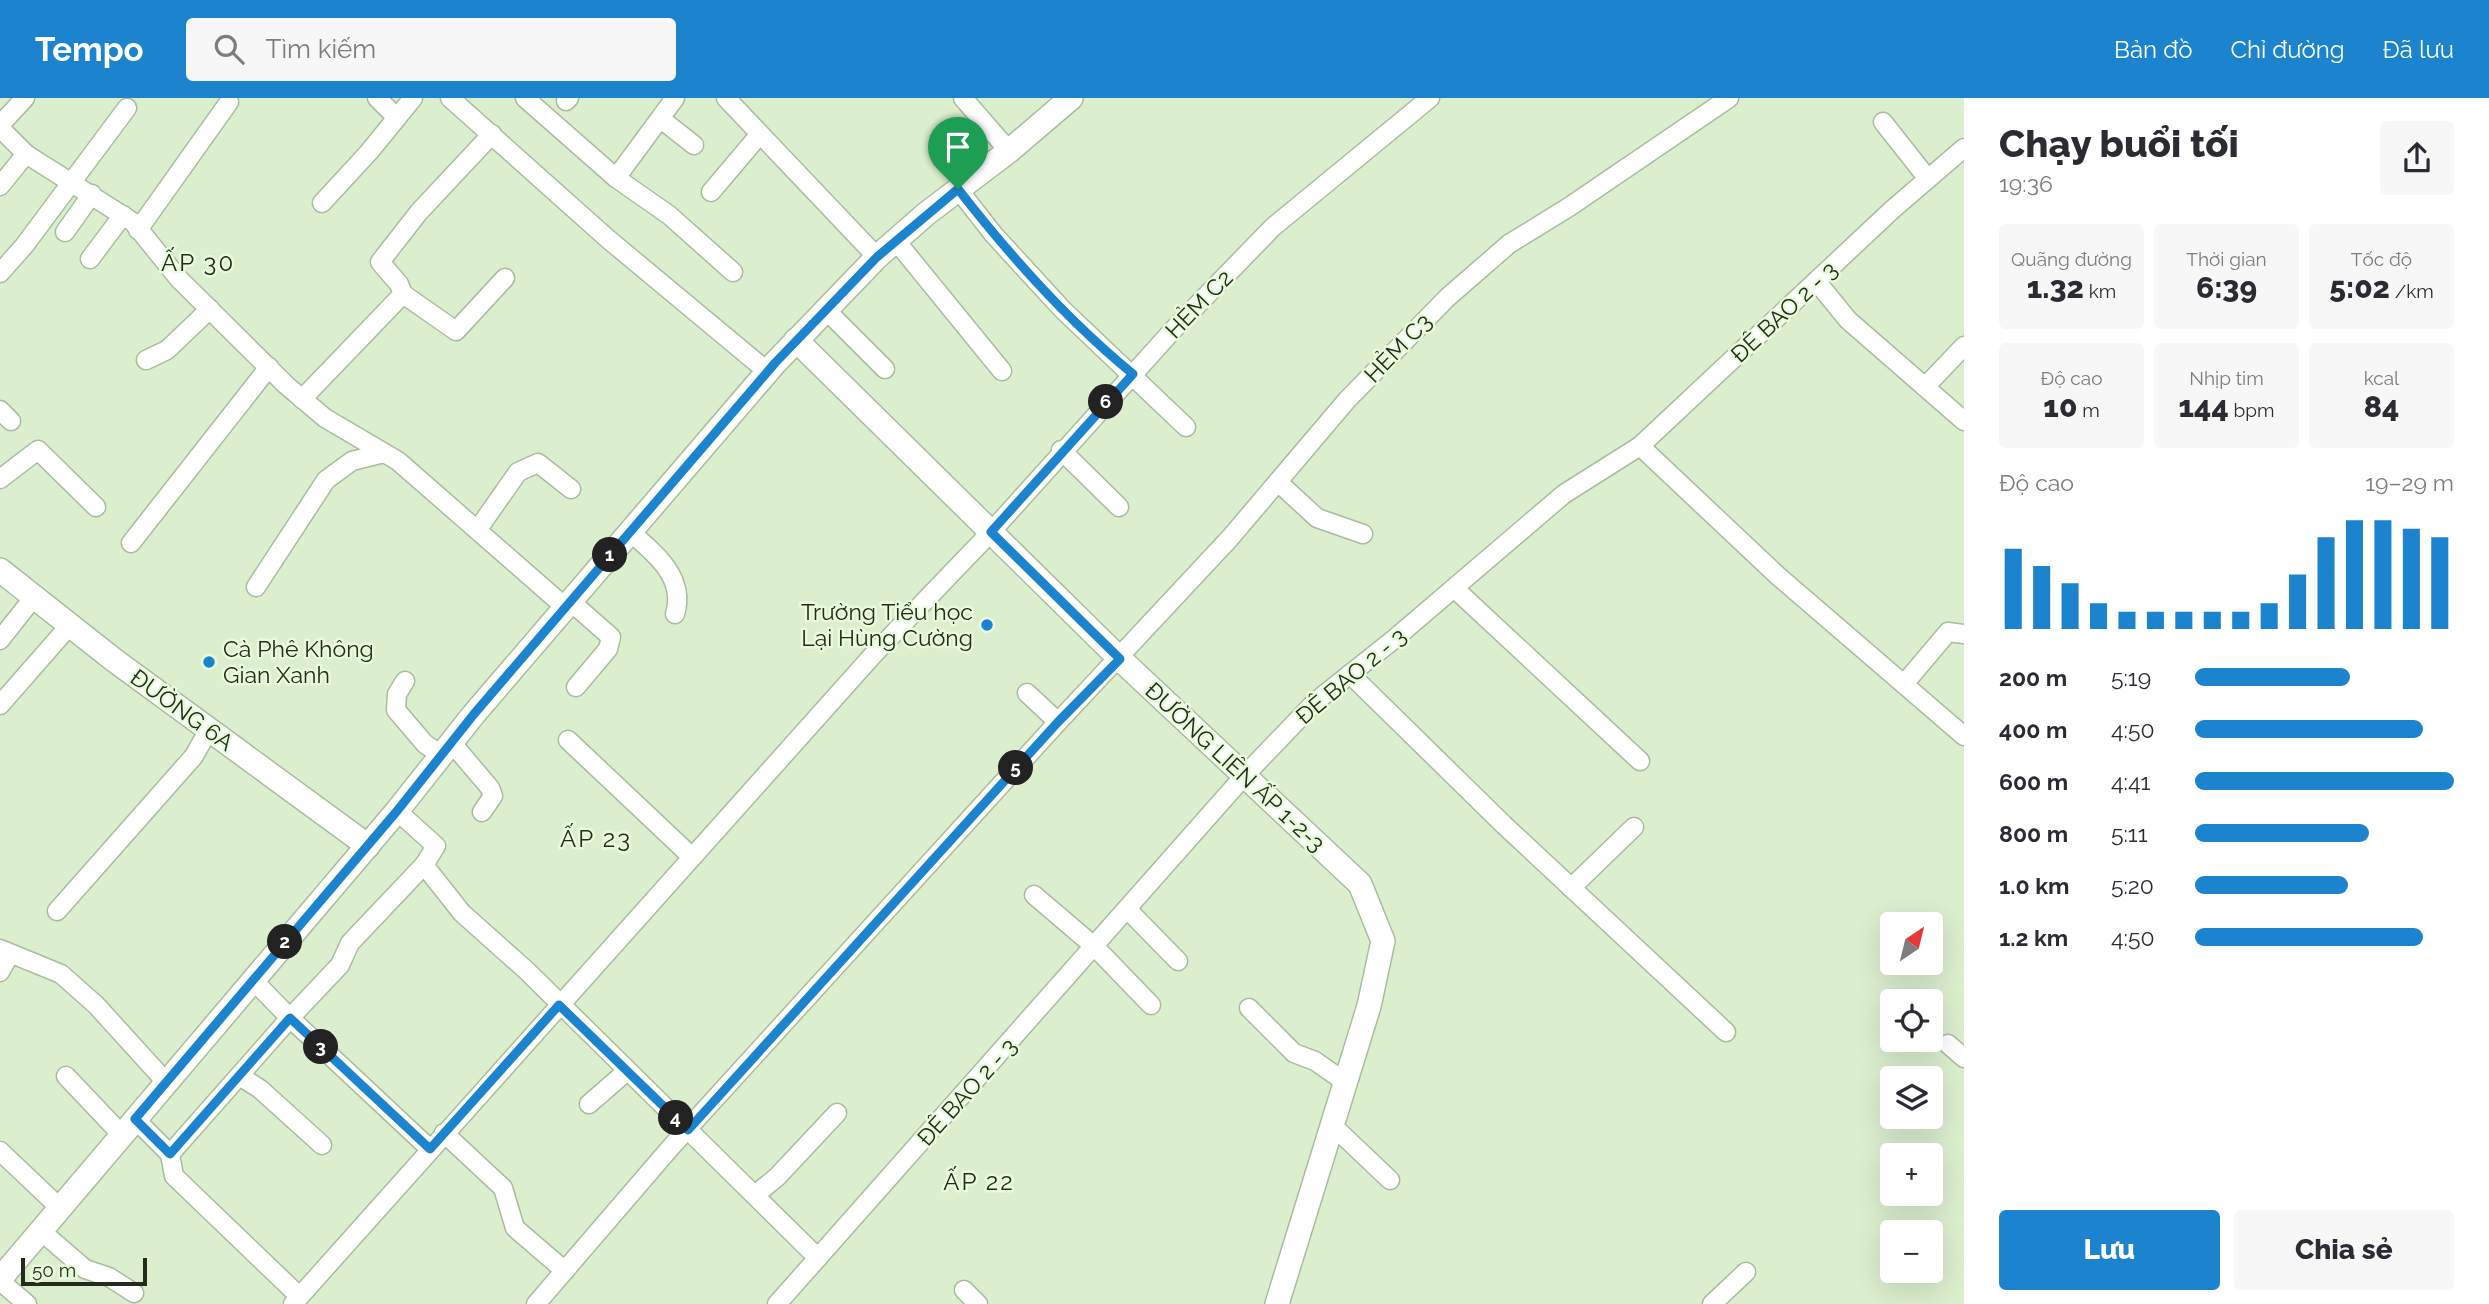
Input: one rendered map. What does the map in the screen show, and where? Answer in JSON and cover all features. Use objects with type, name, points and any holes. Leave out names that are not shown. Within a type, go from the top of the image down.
[{"type":"street","points":[[25,98],[0,126],[26,154],[122,215],[210,309],[325,418],[384,453],[418,478],[568,604],[611,636],[608,649],[576,687]]},
{"type":"street","points":[[377,98],[397,118]]},
{"type":"street","points":[[322,203],[413,98]]},
{"type":"street","points":[[450,98],[608,239],[768,372]]},
{"type":"street","points":[[525,98],[616,178],[669,215],[733,272]]},
{"type":"street","points":[[616,178],[675,98]]},
{"type":"street","points":[[726,98],[877,257]]},
{"type":"street","points":[[964,98],[1009,150]]},
{"type":"street","name":"HẺM C2","points":[[302,1299],[444,1133],[873,655],[991,532],[1061,450],[1273,227],[1430,98]]},
{"type":"street","name":"HẺM C3","points":[[536,1304],[688,1130],[1058,722],[1120,659],[1354,393],[1448,297],[1509,244],[1569,207],[1729,98]]},
{"type":"street","points":[[27,1304],[0,1280],[368,846],[446,748],[768,372],[877,257],[1066,100]]},
{"type":"street","points":[[138,230],[229,102]]},
{"type":"street","points":[[0,273],[127,108]]},
{"type":"street","points":[[661,118],[694,145]]},
{"type":"street","points":[[1883,122],[1928,179]]},
{"type":"street","points":[[492,134],[419,212],[380,262],[399,284],[402,294],[456,331],[505,278]]},
{"type":"street","points":[[712,192],[760,134]]},
{"type":"street","name":"ĐÊ BAO 2 - 3","points":[[777,1304],[1245,775],[1315,702],[1564,494],[1640,446],[1964,148]]},
{"type":"street","points":[[0,186],[26,154]]},
{"type":"street","points":[[958,189],[994,235],[1063,310],[1186,427]]},
{"type":"street","points":[[65,232],[92,194]]},
{"type":"street","points":[[90,259],[122,215]]},
{"type":"street","points":[[896,241],[1002,371]]},
{"type":"street","points":[[1817,282],[1848,320],[1964,421]]},
{"type":"street","points":[[302,398],[402,294]]},
{"type":"street","points":[[146,360],[166,350],[210,309]]},
{"type":"street","points":[[826,310],[885,369]]},
{"type":"street","name":"ĐƯỜNG LIÊN ẤP 1-2-3","points":[[796,340],[1120,659],[1360,884],[1383,937],[1369,1006],[1277,1304]]},
{"type":"street","points":[[1924,387],[1964,346]]},
{"type":"street","points":[[131,542],[269,367]]},
{"type":"street","points":[[1640,446],[1778,576],[1964,736]]},
{"type":"street","points":[[0,479],[38,450],[96,507]]},
{"type":"street","points":[[1061,450],[1119,508]]},
{"type":"street","points":[[256,587],[326,480],[352,461],[384,453]]},
{"type":"street","points":[[478,530],[519,472],[538,463],[572,489]]},
{"type":"street","points":[[1278,482],[1317,518],[1363,534]]},
{"type":"street","points":[[630,532],[658,556],[678,588],[675,614]]},
{"type":"street","name":"ĐƯỜNG 6A","points":[[0,570],[368,846]]},
{"type":"street","points":[[1454,588],[1640,761]]},
{"type":"street","points":[[0,640],[34,597]]},
{"type":"street","points":[[0,705],[70,625]]},
{"type":"street","points":[[1904,684],[1948,632],[1964,634]]},
{"type":"street","points":[[1350,674],[1571,888],[1726,1032]]},
{"type":"street","points":[[405,681],[397,694],[396,710],[425,744],[446,748],[490,788],[493,796],[482,812]]},
{"type":"street","points":[[1027,693],[1058,722]]},
{"type":"street","points":[[57,911],[194,757],[209,729]]},
{"type":"street","points":[[568,740],[692,857]]},
{"type":"street","points":[[170,1154],[340,965],[350,943],[424,865],[436,846],[397,811]]},
{"type":"street","points":[[1571,888],[1634,827]]},
{"type":"street","points":[[424,865],[463,913],[527,971],[818,1258]]},
{"type":"street","points":[[1034,895],[1095,947],[1151,1005]]},
{"type":"street","points":[[1128,910],[1178,961]]},
{"type":"street","points":[[0,972],[5,952],[61,974],[96,1004],[166,1082]]},
{"type":"street","points":[[253,980],[430,1149]]},
{"type":"street","points":[[1249,1008],[1294,1053],[1315,1061],[1346,1082]]},
{"type":"street","points":[[1948,1044],[1964,1058]]},
{"type":"street","points":[[589,1104],[627,1071]]},
{"type":"street","points":[[66,1076],[128,1127],[170,1154],[174,1176],[302,1299]]},
{"type":"street","points":[[241,1077],[260,1089],[322,1145]]},
{"type":"street","points":[[756,1194],[777,1177],[836,1113]]},
{"type":"street","points":[[1332,1125],[1390,1180]]},
{"type":"street","points":[[444,1133],[503,1188],[515,1228],[565,1271]]},
{"type":"street","points":[[0,1152],[60,1208]]},
{"type":"street","points":[[41,1231],[85,1269],[109,1277],[134,1293]]},
{"type":"street","points":[[1712,1304],[1745,1272]]},
{"type":"street","points":[[964,1290],[978,1304]]},
{"type":"place","name":"Trường Tiểu học Lại Hùng Cường","points":[[987,625]]},
{"type":"place","name":"Cà Phê Không Gian Xanh","points":[[209,662]]},
{"type":"district","name":"ẤP 30","points":[[198,263]]},
{"type":"district","name":"ẤP 23","points":[[596,839]]},
{"type":"district","name":"ẤP 22","points":[[979,1182]]},
{"type":"route","points":[[958,189],[994,235],[1063,310],[1101,348],[1133,374],[1061,450],[991,532],[1120,659],[1058,722],[688,1130],[559,1005],[430,1149],[290,1018],[241,1077],[203,1115],[170,1154],[135,1119],[397,811],[474,714],[775,363],[877,257],[958,189]]}]
